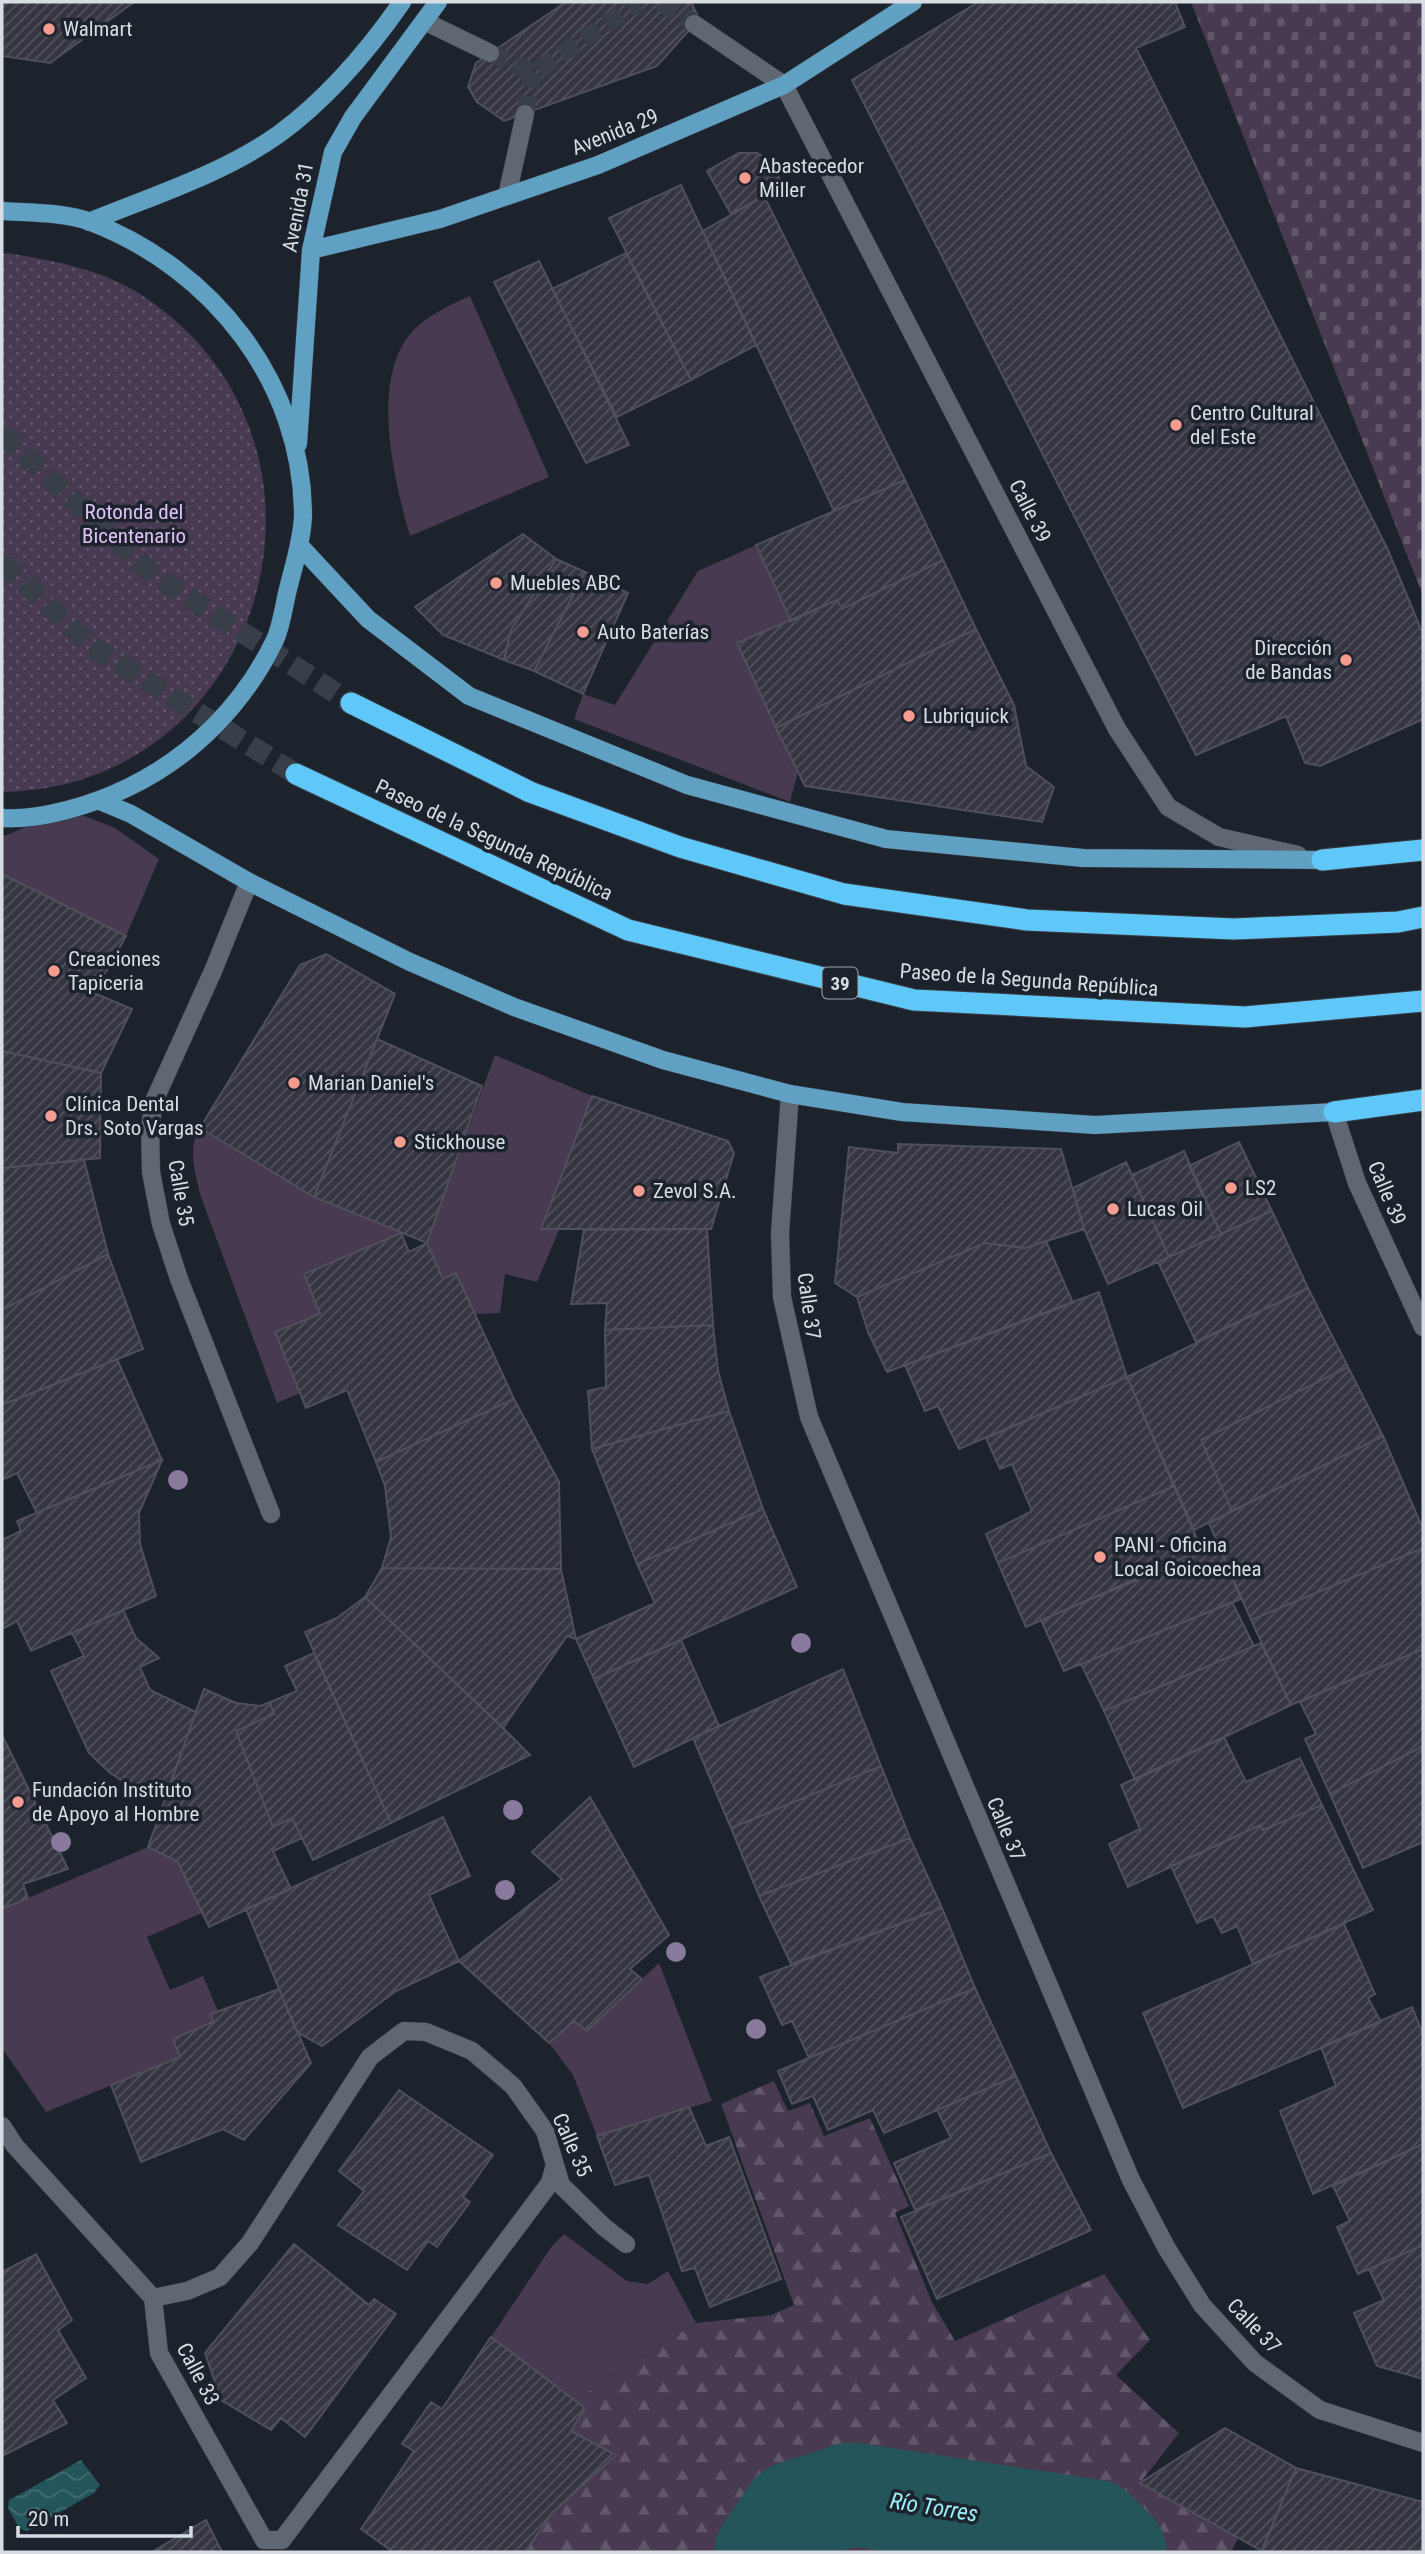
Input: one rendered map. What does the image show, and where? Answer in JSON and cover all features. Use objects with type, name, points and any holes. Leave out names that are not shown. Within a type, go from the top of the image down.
[{"type":"highway","points":[[351,703],[530,792],[680,847],[844,894],[1027,920],[1234,929],[1398,922],[1423,917]]},
{"type":"highway","name":"Paseo de la Segunda República","points":[[296,774],[628,930],[914,1000],[1245,1017],[1423,1001]]},
{"type":"highway","points":[[1322,860],[1423,850]]},
{"type":"highway","points":[[1334,1112],[1423,1100]]},
{"type":"main road","name":"Avenida 31","points":[[89,222],[217,169],[278,135],[331,90],[377,38],[402,2]]},
{"type":"main road","name":"Avenida 31","points":[[298,455],[311,250],[333,152],[353,117],[438,2]]},
{"type":"main road","name":"Avenida 29","points":[[311,250],[440,219],[598,165],[784,85],[913,2]]},
{"type":"main road","points":[[2,211],[44,214],[89,222],[170,262],[228,315],[272,380],[298,455],[303,517],[299,545],[276,637],[246,690],[205,737],[156,774],[100,801],[16,819],[2,818]]},
{"type":"main road","points":[[299,545],[368,619],[469,696],[687,785],[886,839],[1083,858],[1322,860]]},
{"type":"main road","points":[[100,801],[131,814],[249,882],[410,962],[514,1007],[663,1060],[790,1094],[902,1112],[1095,1125],[1334,1112]]},
{"type":"street","points":[[424,21],[490,53]]},
{"type":"street","points":[[694,24],[784,85]]},
{"type":"street","name":"Calle 39","points":[[784,85],[1117,729],[1168,807],[1219,837],[1322,860]]},
{"type":"street","points":[[507,197],[525,114]]},
{"type":"street","name":"Calle 35","points":[[249,882],[213,971],[162,1081],[150,1126],[161,1224],[179,1279],[271,1514]]},
{"type":"street","name":"Calle 37","points":[[790,1094],[780,1233],[782,1297],[809,1417],[1131,2180],[1166,2247],[1202,2305],[1255,2363],[1320,2410],[1423,2442]]},
{"type":"street","name":"Calle 39","points":[[1334,1112],[1357,1183],[1423,1326]]},
{"type":"street","name":"Calle 35","points":[[153,2298],[187,2291],[220,2277],[250,2243],[370,2057],[404,2031],[426,2032],[472,2050],[513,2086],[545,2131],[561,2185],[626,2244]]},
{"type":"street","points":[[2,2126],[8,2147],[153,2298]]},
{"type":"street","name":"Calle 33","points":[[153,2298],[153,2323],[159,2353],[264,2540],[282,2540],[550,2183],[554,2168]]},
{"type":"green space","points":[[1191,2],[1423,2],[1423,596]]},
{"type":"green space","name":"Rotonda del Bicentenario","points":[[2,254],[78,267],[127,287],[143,296],[212,359],[252,435],[266,516],[255,597],[222,672],[167,733],[93,776],[2,792]]},
{"type":"green space","points":[[470,296],[549,477],[410,536],[392,460],[388,404],[391,377],[399,353],[411,333],[431,316]]},
{"type":"green space","points":[[756,545],[791,621],[737,644],[798,772],[790,802],[574,719],[583,694],[615,705],[698,571]]},
{"type":"green space","points":[[84,816],[115,828],[159,859],[126,936],[2,874],[2,837],[47,818]]},
{"type":"green space","points":[[495,1055],[592,1096],[541,1228],[559,1230],[537,1282],[505,1274],[500,1313],[475,1314],[456,1273],[443,1279],[427,1243]]},
{"type":"green space","points":[[200,1128],[314,1197],[401,1233],[304,1274],[320,1314],[276,1332],[300,1393],[277,1403],[200,1194],[193,1152]]},
{"type":"green space","points":[[148,1847],[178,1862],[202,1913],[147,1937],[170,1990],[203,1976],[218,2011],[211,2014],[213,2022],[173,2039],[180,2057],[46,2112],[2,2048],[2,1909]]},
{"type":"green space","points":[[659,1963],[712,2101],[597,2136],[573,2075],[549,2043],[574,2021],[587,2031]]},
{"type":"green space","points":[[774,2081],[788,2111],[810,2103],[824,2136],[870,2118],[909,2206],[895,2213],[932,2302],[955,2341],[1104,2274],[1150,2340],[1116,2375],[1179,2433],[1140,2483],[1238,2538],[1231,2552],[525,2552],[553,2512],[615,2456],[571,2431],[585,2408],[575,2400],[696,2323],[771,2315],[794,2305],[721,2104]]},
{"type":"green space","points":[[564,2234],[627,2281],[648,2284],[668,2271],[696,2323],[575,2400],[491,2337],[552,2246]]},
{"type":"water","points":[[81,2460],[100,2485],[94,2493],[27,2531],[19,2528],[8,2508],[9,2500]]},
{"type":"building","name":"Walmart","points":[[2,2],[134,2],[50,63],[2,56]]},
{"type":"building","points":[[566,2],[691,2],[699,19],[657,66],[504,121],[477,102],[468,87],[476,63]]},
{"type":"building","name":"Centro Cultural del Este","points":[[978,2],[1175,2],[1185,27],[1136,48],[1388,550],[1423,634],[1423,719],[1320,766],[1305,763],[1286,716],[1196,755],[852,80]]},
{"type":"building","name":"Abastecedor Miller","points":[[739,153],[757,153],[771,160],[783,186],[731,214],[707,171]]},
{"type":"building","points":[[681,185],[756,345],[691,380],[609,218]]},
{"type":"building","points":[[764,196],[905,480],[834,511],[703,231]]},
{"type":"building","points":[[626,253],[691,380],[617,417],[552,289]]},
{"type":"building","points":[[539,261],[629,445],[586,463],[494,282]]},
{"type":"building","points":[[905,480],[943,560],[842,609],[837,600],[791,621],[756,545]]},
{"type":"building","name":"Muebles ABC","points":[[523,534],[556,559],[511,630],[504,660],[443,635],[415,607]]},
{"type":"building","points":[[556,559],[585,572],[534,671],[504,660],[511,630]]},
{"type":"building","points":[[943,560],[976,629],[776,728],[737,643],[837,600],[842,609]]},
{"type":"building","name":"Auto Baterías","points":[[585,572],[628,593],[583,694],[534,671]]},
{"type":"building","name":"Lubriquick","points":[[976,629],[1014,705],[1026,766],[1054,787],[1042,822],[805,786],[776,728]]},
{"type":"building","name":"Creaciones Tapiceria","points":[[2,874],[126,936],[94,993],[132,1009],[101,1073],[2,1051]]},
{"type":"building","name":"Marian Daniel's","points":[[326,954],[395,994],[314,1197],[200,1128],[300,965]]},
{"type":"building","name":"Stickhouse","points":[[377,1039],[482,1086],[427,1243],[314,1197]]},
{"type":"building","name":"Clínica Dental Drs. Soto Vargas","points":[[2,1051],[101,1073],[100,1158],[2,1168]]},
{"type":"building","name":"Zevol S.A.","points":[[592,1096],[728,1141],[734,1153],[711,1229],[541,1229]]},
{"type":"building","name":"LS2","points":[[1239,1142],[1272,1211],[1221,1234],[1189,1166]]},
{"type":"building","points":[[898,1144],[1061,1149],[1084,1229],[1025,1248],[985,1243],[857,1297],[835,1283],[849,1147],[898,1153]]},
{"type":"building","points":[[1184,1151],[1221,1234],[1169,1257],[1132,1175]]},
{"type":"building","points":[[84,1160],[108,1254],[2,1310],[2,1168]]},
{"type":"building","name":"Lucas Oil","points":[[1126,1162],[1169,1257],[1108,1284],[1084,1229],[1073,1188]]},
{"type":"building","points":[[1272,1211],[1308,1288],[1196,1342],[1158,1262]]},
{"type":"building","points":[[707,1229],[713,1325],[605,1330],[607,1303],[571,1304],[584,1230]]},
{"type":"building","points":[[401,1233],[409,1252],[427,1243],[443,1279],[456,1273],[514,1399],[376,1462],[347,1390],[306,1408],[275,1332],[320,1314],[304,1274]]},
{"type":"building","points":[[1046,1241],[1073,1303],[887,1372],[868,1332],[857,1297],[985,1243],[1025,1248]]},
{"type":"building","points":[[108,1254],[143,1349],[2,1405],[2,1310]]},
{"type":"building","points":[[1308,1288],[1348,1367],[1201,1440],[1232,1511],[1194,1530],[1127,1377]]},
{"type":"building","points":[[1099,1292],[1127,1377],[959,1449],[938,1406],[925,1411],[905,1365]]},
{"type":"building","points":[[713,1325],[718,1371],[729,1411],[592,1449],[588,1391],[606,1387],[605,1330]]},
{"type":"building","points":[[117,1359],[162,1460],[37,1513],[17,1473],[2,1480],[2,1405]]},
{"type":"building","points":[[1348,1367],[1383,1436],[1232,1511],[1201,1440]]},
{"type":"building","points":[[1127,1377],[1174,1486],[998,1563],[986,1534],[1032,1511],[1012,1464],[1000,1469],[986,1438]]},
{"type":"building","points":[[514,1399],[559,1482],[561,1569],[382,1568],[391,1537],[385,1486],[376,1462]]},
{"type":"building","points":[[729,1411],[763,1509],[637,1564],[592,1449]]},
{"type":"building","points":[[1383,1436],[1423,1529],[1423,1548],[1251,1620],[1209,1523]]},
{"type":"building","points":[[162,1460],[139,1513],[140,1544],[156,1596],[31,1651],[17,1621],[2,1629],[2,1540],[21,1531],[17,1521]]},
{"type":"building","name":"PANI - Oficina Local Goicoechea","points":[[1174,1486],[1202,1550],[1026,1627],[998,1563]]},
{"type":"building","points":[[763,1509],[797,1587],[594,1679],[576,1639],[655,1603],[637,1564]]},
{"type":"building","points":[[1219,1546],[1241,1599],[1064,1671],[1041,1620]]},
{"type":"building","points":[[1423,1548],[1423,1649],[1291,1705],[1251,1620]]},
{"type":"building","points":[[382,1568],[561,1569],[576,1639],[567,1636],[503,1728],[365,1597]]},
{"type":"building","points":[[365,1597],[530,1755],[391,1823],[305,1632],[337,1618]]},
{"type":"building","points":[[1232,1602],[1254,1646],[1104,1711],[1081,1664]]},
{"type":"building","points":[[123,1610],[136,1638],[159,1658],[140,1667],[150,1690],[196,1712],[168,1790],[128,1785],[89,1753],[51,1671],[84,1656],[72,1633]]},
{"type":"building","points":[[681,1640],[719,1726],[634,1767],[594,1679]]},
{"type":"building","points":[[1261,1643],[1291,1705],[1135,1780],[1104,1711]]},
{"type":"building","points":[[1423,1649],[1423,1746],[1330,1794],[1305,1739],[1316,1734],[1300,1702]]},
{"type":"building","points":[[314,1653],[391,1823],[313,1860],[292,1818],[273,1827],[236,1731],[274,1714],[270,1702],[297,1691],[285,1666]]},
{"type":"building","points":[[843,1669],[881,1766],[731,1828],[693,1738]]},
{"type":"building","points":[[204,1689],[236,1703],[260,1706],[270,1702],[274,1714],[236,1731],[273,1827],[292,1818],[302,1838],[273,1851],[291,1889],[209,1927],[178,1862],[148,1847]]},
{"type":"building","name":"Fundación Instituto de Apoyo al Hombre","points":[[2,1735],[68,1869],[23,1884],[28,1898],[2,1909]]},
{"type":"building","points":[[1224,1737],[1246,1782],[1300,1758],[1322,1805],[1263,1830],[1260,1825],[1128,1887],[1109,1844],[1140,1829],[1121,1785]]},
{"type":"building","points":[[1423,1746],[1423,1842],[1363,1868],[1330,1794]]},
{"type":"building","points":[[881,1766],[910,1838],[759,1896],[731,1828]]},
{"type":"building","points":[[590,1797],[669,1935],[630,1969],[642,1979],[587,2031],[574,2021],[549,2043],[459,1961],[562,1879],[532,1852]]},
{"type":"building","points":[[1322,1805],[1373,1910],[1253,1964],[1237,1926],[1222,1933],[1213,1916],[1197,1923],[1171,1866],[1260,1825],[1263,1830]]},
{"type":"building","points":[[443,1817],[470,1876],[429,1895],[459,1961],[396,1991],[322,2046],[297,2032],[246,1909]]},
{"type":"building","points":[[910,1838],[942,1908],[791,1964],[759,1896]]},
{"type":"building","points":[[942,1908],[975,1988],[809,2058],[792,2021],[782,2025],[760,1977]]},
{"type":"building","points":[[1344,1924],[1375,1994],[1368,1998],[1381,2022],[1183,2108],[1143,2013]]},
{"type":"building","points":[[975,1988],[1016,2076],[884,2133],[873,2110],[828,2130],[813,2096],[792,2104],[778,2071]]},
{"type":"building","points":[[279,1989],[311,2063],[244,2140],[223,2129],[141,2162],[111,2085],[180,2057],[173,2039],[213,2022],[211,2014]]},
{"type":"building","points":[[1412,2007],[1423,2034],[1423,2144],[1313,2194],[1280,2111],[1336,2086],[1321,2047]]},
{"type":"building","points":[[1016,2076],[1051,2153],[915,2210],[894,2163],[951,2138],[937,2110]]},
{"type":"building","points":[[399,2090],[493,2155],[463,2197],[470,2202],[437,2247],[428,2241],[407,2270],[338,2225],[364,2191],[339,2171]]},
{"type":"building","points":[[689,2107],[706,2146],[729,2137],[781,2279],[710,2307],[695,2268],[682,2271],[649,2175],[615,2185],[597,2136]]},
{"type":"building","points":[[1423,2144],[1423,2245],[1358,2274],[1337,2227],[1350,2221],[1333,2186]]},
{"type":"building","points":[[1051,2153],[1091,2230],[937,2299],[901,2217]]},
{"type":"building","points":[[294,2244],[369,2305],[374,2299],[396,2314],[305,2437],[281,2418],[271,2430],[221,2400],[205,2353]]},
{"type":"building","points":[[1423,2245],[1423,2379],[1377,2366],[1354,2313],[1384,2300],[1369,2269]]},
{"type":"building","points":[[36,2254],[72,2320],[58,2330],[86,2378],[53,2400],[67,2423],[2,2456],[2,2272]]},
{"type":"building","points":[[491,2337],[585,2408],[571,2431],[616,2455],[553,2512],[525,2552],[393,2552],[361,2529],[414,2451],[402,2444],[431,2402],[442,2409]]},
{"type":"building","points":[[1225,2428],[1296,2468],[1262,2551],[1140,2483]]},
{"type":"building","points":[[1296,2468],[1423,2502],[1423,2552],[1261,2552]]},
{"type":"building","points":[[206,2520],[222,2552],[152,2552]]},
{"type":"waterway","name":"Río Torres","points":[[766,2552],[793,2513],[851,2494],[1094,2531],[1115,2552]]},
{"type":"tunnel","points":[[490,53],[533,73],[639,2]]},
{"type":"tunnel","points":[[661,2],[694,24]]},
{"type":"tunnel","points":[[525,114],[533,73]]},
{"type":"tunnel","points":[[2,434],[154,575],[351,703]]},
{"type":"tunnel","points":[[2,562],[92,647],[296,774]]},
{"type":"place","name":"Walmart","points":[[49,29]]},
{"type":"place","name":"Abastecedor Miller","points":[[745,178]]},
{"type":"place","name":"Centro Cultural del Este","points":[[1176,425]]},
{"type":"place","name":"Muebles ABC","points":[[496,583]]},
{"type":"place","name":"Auto Baterías","points":[[583,632]]},
{"type":"place","name":"Dirección de Bandas","points":[[1346,660]]},
{"type":"place","name":"Lubriquick","points":[[909,716]]},
{"type":"place","name":"Creaciones Tapiceria","points":[[54,971]]},
{"type":"place","name":"Marian Daniel's","points":[[294,1083]]},
{"type":"place","name":"Clínica Dental Drs. Soto Vargas","points":[[51,1116]]},
{"type":"place","name":"Stickhouse","points":[[400,1142]]},
{"type":"place","name":"LS2","points":[[1231,1188]]},
{"type":"place","name":"Zevol S.A.","points":[[639,1191]]},
{"type":"place","name":"Lucas Oil","points":[[1113,1209]]},
{"type":"place","name":"PANI - Oficina Local Goicoechea","points":[[1100,1557]]},
{"type":"place","name":"Fundación Instituto de Apoyo al Hombre","points":[[18,1802]]}]
